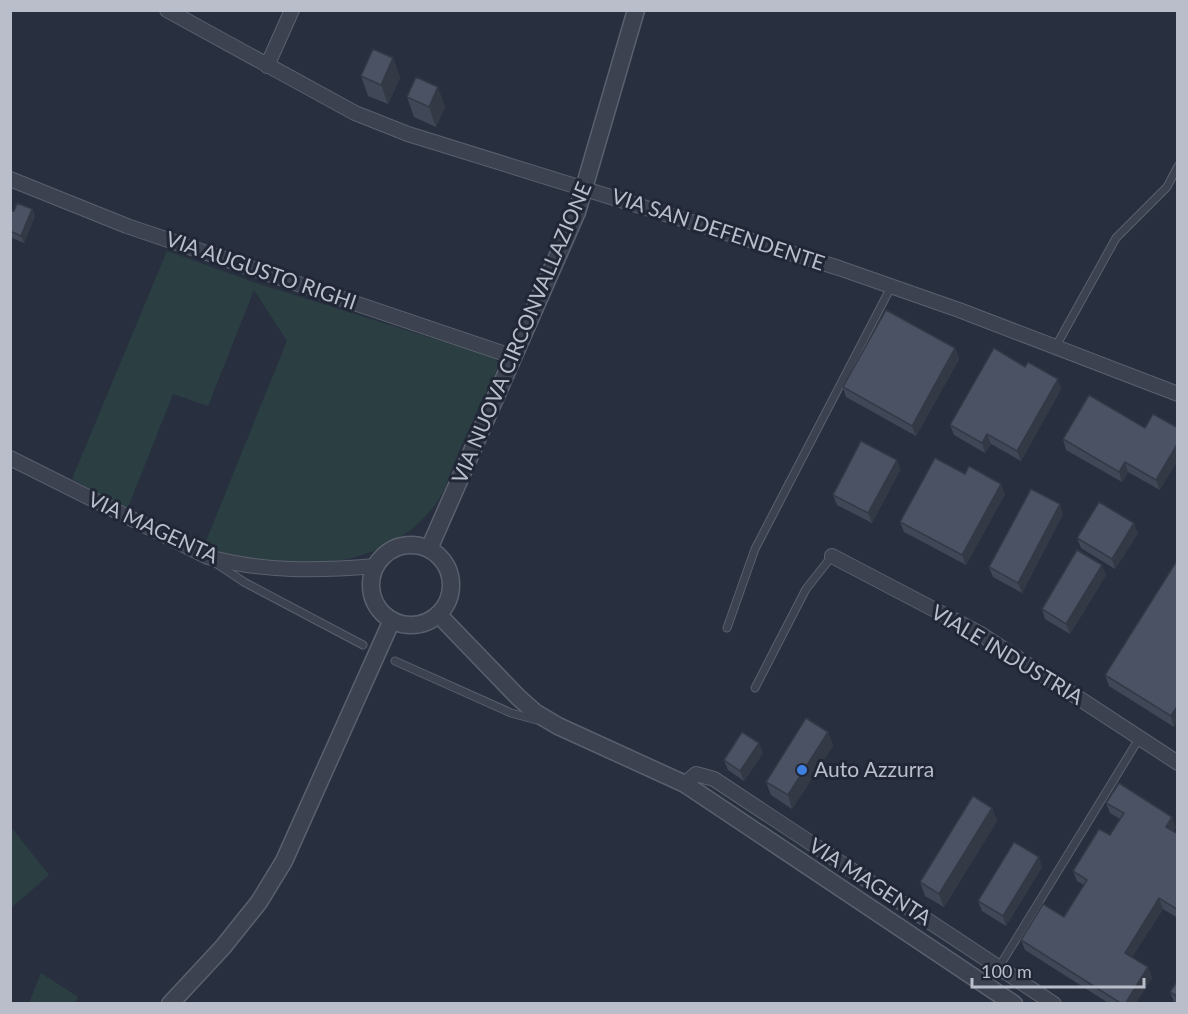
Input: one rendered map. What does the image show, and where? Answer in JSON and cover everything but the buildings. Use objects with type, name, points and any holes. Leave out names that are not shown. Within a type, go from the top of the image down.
[{"type":"street","name":"VIA SAN DEFENDENTE","points":[[167,10],[355,113],[408,134],[891,286],[1056,346],[1178,394]]},
{"type":"street","points":[[267,66],[292,10]]},
{"type":"street","name":"VIA NUOVA CIRCONVALLAZIONE","points":[[429,549],[586,189],[636,10]]},
{"type":"street","name":"VIA AUGUSTO RIGHI","points":[[10,179],[127,226],[514,357]]},
{"type":"street","name":"VIA MAGENTA","points":[[10,458],[208,557],[241,566],[276,570],[324,571],[375,566]]},
{"type":"street","points":[[417,545],[429,549],[443,562],[450,579],[446,604],[438,614],[416,624],[392,620],[375,602],[371,590],[375,566],[393,549],[417,545]]},
{"type":"street","name":"VIALE INDUSTRIA","points":[[832,556],[979,633],[1178,763]]},
{"type":"street","name":"VIA MAGENTA","points":[[438,614],[518,697],[558,726],[685,784],[1014,1004]]},
{"type":"street","points":[[170,1004],[223,948],[259,902],[284,861],[392,620]]},
{"type":"street","name":"VIA MAGENTA","points":[[685,784],[696,774],[714,779],[1054,1004]]},
{"type":"lane","points":[[1056,346],[1116,238],[1167,187],[1178,166]]},
{"type":"lane","points":[[727,628],[755,549],[891,286]]},
{"type":"lane","points":[[755,688],[806,589],[832,556]]},
{"type":"lane","points":[[208,557],[244,582],[363,645]]},
{"type":"lane","points":[[395,661],[511,713],[558,726]]},
{"type":"lane","points":[[999,967],[1140,737]]},
{"type":"green space","points":[[167,251],[256,283],[495,358],[499,365],[441,495],[434,506],[412,529],[386,545],[358,556],[327,563],[295,565],[263,563],[202,551],[287,341],[254,290],[208,406],[173,394],[127,510],[72,479]]},
{"type":"green space","points":[[11,827],[49,875],[10,908]]},
{"type":"green space","points":[[41,973],[78,997],[75,1003],[29,1003]]},
{"type":"place","name":"Auto Azzurra","points":[[802,770]]}]
